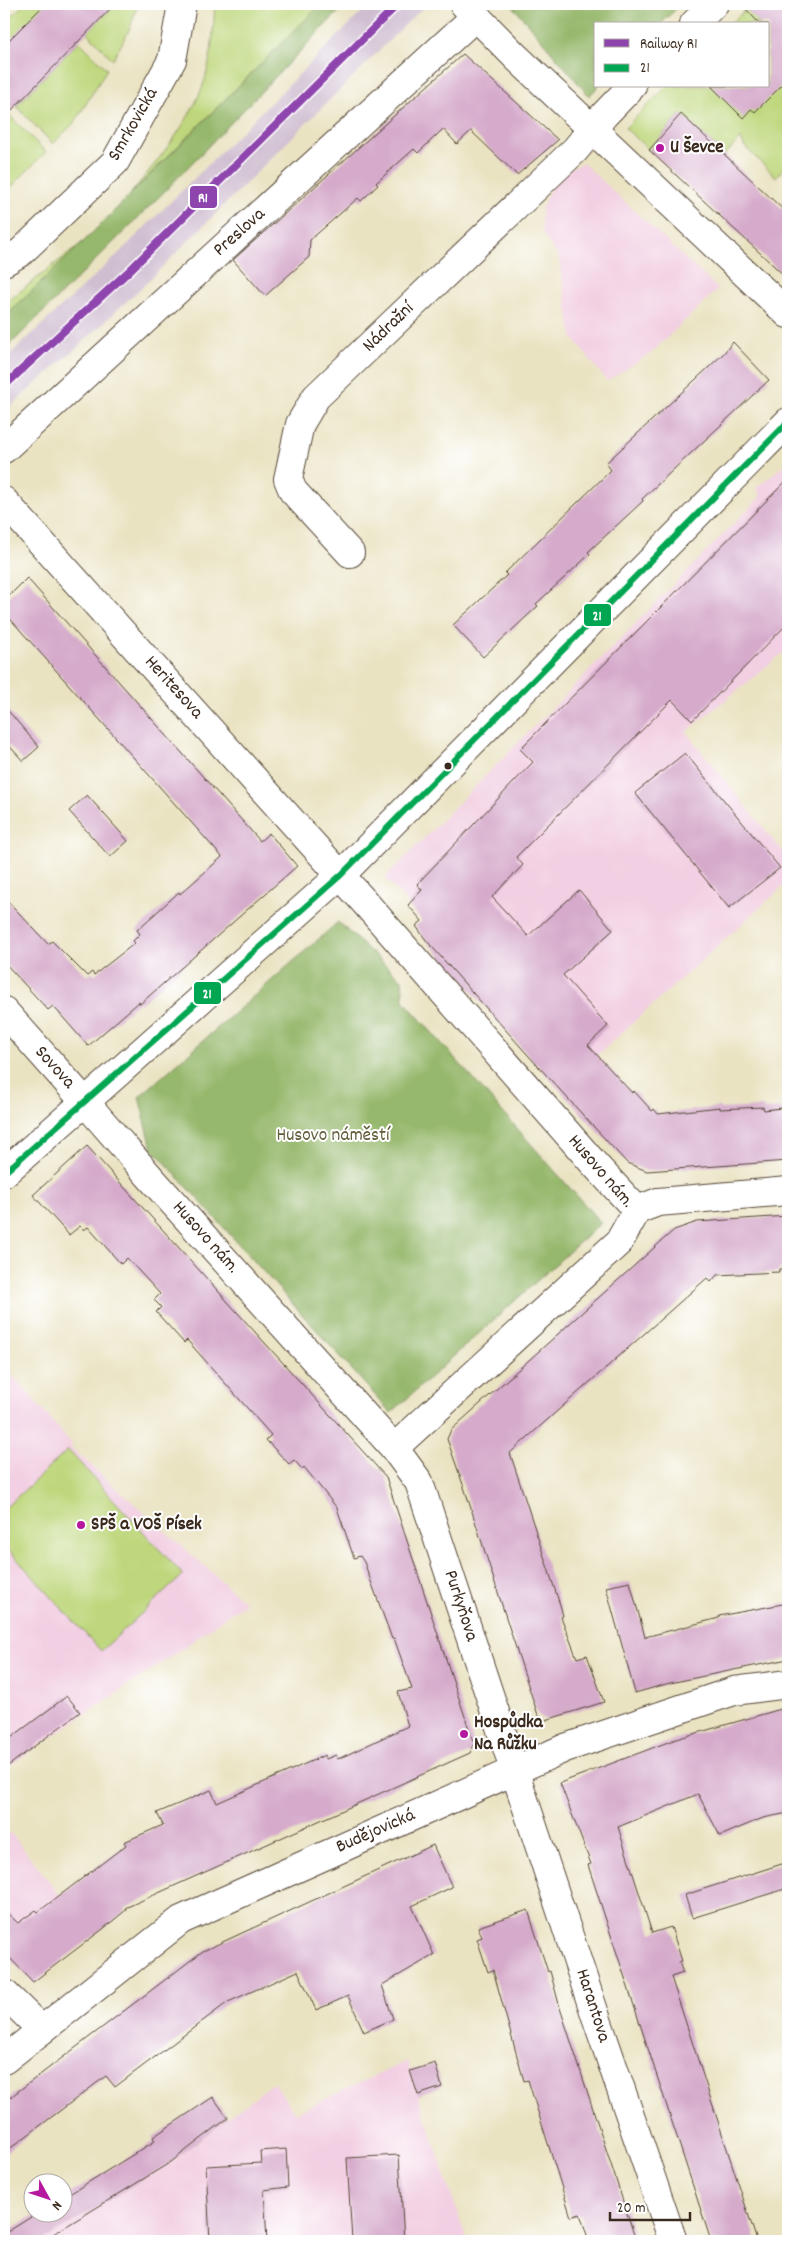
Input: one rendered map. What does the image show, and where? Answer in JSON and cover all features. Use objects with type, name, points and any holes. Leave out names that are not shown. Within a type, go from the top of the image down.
[{"type":"street","name":"Smrkovická","points":[[4,262],[21,252],[115,162],[172,60],[182,4]]},
{"type":"street","points":[[696,22],[714,4]]},
{"type":"street","points":[[469,10],[788,314]]},
{"type":"street","name":"Preslova","points":[[4,449],[469,10]]},
{"type":"street","points":[[593,129],[630,88]]},
{"type":"street","name":"Nádražní","points":[[350,553],[294,491],[288,479],[300,424],[316,397],[575,150],[593,129]]},
{"type":"street","points":[[4,1173],[341,876],[788,422]]},
{"type":"street","name":"Heritesova","points":[[4,501],[341,876]]},
{"type":"street","name":"Husovo nám.","points":[[85,1102],[394,1448],[619,1242],[637,1210],[596,1166],[341,876]]},
{"type":"street","name":"Sovova","points":[[4,1011],[85,1102]]},
{"type":"street","points":[[637,1210],[658,1202],[788,1191]]},
{"type":"street","name":"Purkyňova","points":[[394,1448],[419,1482],[515,1770]]},
{"type":"street","name":"Budějovická","points":[[4,2060],[181,1920],[565,1748],[734,1691],[788,1684]]},
{"type":"street","name":"Harantova","points":[[515,1770],[594,2011],[673,2241]]},
{"type":"street","points":[[4,1993],[42,2030]]},
{"type":"shaded area","points":[[370,4],[426,4],[143,286],[4,412],[4,360],[115,257]]},
{"type":"shaded area","points":[[583,163],[718,289],[651,353],[607,381],[572,337],[559,258],[542,233],[541,209],[551,187],[571,168]]},
{"type":"shaded area","points":[[788,462],[788,649],[686,732],[788,858],[788,882],[560,1089],[415,927],[423,920],[385,878],[761,496],[756,488]]},
{"type":"shaded area","name":"SPŠ a VOŠ Písek","points":[[4,1366],[72,1444],[70,1447],[246,1603],[185,1647],[4,1769]]},
{"type":"shaded area","points":[[10,1832],[92,1936],[34,1984],[4,1953],[4,1839]]},
{"type":"shaded area","points":[[407,2061],[467,2241],[42,2241],[172,2162],[274,2082],[295,2113]]},
{"type":"green space","points":[[24,4],[51,4],[6,51],[4,49],[4,24]]},
{"type":"green space","points":[[102,4],[138,4],[130,28],[113,60],[87,32],[109,11]]},
{"type":"green space","points":[[206,4],[321,4],[131,193],[161,156],[188,117],[202,88],[210,58],[215,5]]},
{"type":"green space","points":[[321,4],[346,4],[160,196],[16,339],[4,347],[4,318],[83,242]]},
{"type":"green space","points":[[511,4],[681,4],[663,22],[594,22],[594,88],[597,88],[589,96]]},
{"type":"green space","points":[[746,9],[758,22],[732,22]]},
{"type":"green space","points":[[770,34],[788,52],[788,163],[776,177],[744,146],[741,138],[725,155],[681,114],[649,150],[625,128],[665,88],[770,88]]},
{"type":"green space","points":[[79,41],[107,69],[75,122],[53,144],[16,106]]},
{"type":"green space","points":[[8,114],[46,152],[4,194],[4,118]]},
{"type":"green space","points":[[83,242],[4,318],[4,304]]},
{"type":"green space","name":"Husovo náměstí","points":[[338,922],[402,980],[404,1001],[601,1223],[391,1413],[152,1148],[139,1097]]},
{"type":"green space","points":[[68,1450],[183,1575],[101,1651],[4,1545],[4,1509]]},
{"type":"building","points":[[45,4],[115,4],[4,118],[4,45]]},
{"type":"building","points":[[741,4],[788,4],[788,79],[755,112],[751,109],[743,118],[713,88],[770,88],[770,22],[758,22]]},
{"type":"building","points":[[463,54],[558,140],[517,175],[471,131],[457,144],[443,129],[418,153],[414,149],[376,183],[378,185],[361,201],[358,198],[310,240],[309,257],[265,296],[233,260]]},
{"type":"building","points":[[681,114],[788,214],[788,279],[649,150]]},
{"type":"building","points":[[733,342],[769,380],[642,499],[643,501],[588,552],[590,554],[536,604],[538,606],[483,657],[453,625],[507,575],[505,573],[611,470],[606,463],[723,354]]},
{"type":"building","points":[[788,479],[788,623],[692,721],[672,700],[516,857],[523,865],[492,897],[528,936],[579,890],[613,930],[563,975],[608,1026],[588,1045],[632,1093],[634,1091],[652,1111],[654,1109],[658,1114],[720,1107],[720,1109],[763,1107],[764,1110],[782,1108],[783,1119],[788,1118],[788,1161],[647,1171],[627,1163],[527,1054],[426,940],[416,926],[422,921],[408,905],[422,890],[417,884],[533,762],[520,749]]},
{"type":"building","points":[[27,578],[260,841],[269,833],[297,866],[140,1004],[139,1002],[88,1046],[53,1006],[48,1010],[4,962],[4,897],[48,944],[52,941],[87,976],[92,972],[94,975],[135,943],[133,941],[140,934],[137,930],[222,857],[4,612],[4,601]]},
{"type":"building","points":[[4,706],[39,747],[23,761],[4,740]]},
{"type":"building","points":[[685,753],[780,868],[729,908],[635,793]]},
{"type":"building","points":[[87,795],[128,841],[110,857],[69,811]]},
{"type":"building","points":[[87,1146],[386,1477],[474,1744],[470,1753],[125,1908],[126,1910],[103,1929],[33,1982],[4,1952],[4,1910],[18,1923],[36,1910],[38,1912],[126,1845],[124,1842],[163,1825],[157,1813],[211,1790],[217,1803],[325,1755],[326,1759],[336,1755],[338,1759],[408,1726],[398,1692],[412,1689],[364,1562],[360,1556],[354,1558],[337,1508],[304,1467],[302,1469],[294,1460],[289,1464],[266,1440],[271,1435],[187,1340],[184,1343],[156,1312],[161,1307],[154,1300],[160,1294],[127,1258],[121,1264],[88,1227],[84,1230],[80,1226],[69,1235],[33,1195]]},
{"type":"building","points":[[788,1216],[788,1269],[779,1269],[779,1272],[717,1275],[711,1282],[707,1278],[510,1453],[561,1608],[563,1616],[561,1617],[577,1658],[587,1655],[604,1702],[546,1720],[538,1715],[447,1439],[451,1430],[674,1230],[697,1222]]},
{"type":"building","points":[[630,1582],[645,1637],[719,1618],[719,1616],[788,1603],[788,1659],[670,1683],[635,1693],[606,1587]]},
{"type":"building","points":[[67,1696],[80,1712],[4,1769],[4,1743]]},
{"type":"building","points":[[788,1707],[788,1813],[763,1818],[720,1836],[698,1794],[618,1827],[652,1933],[671,1927],[682,1961],[679,1962],[683,1973],[671,1977],[757,2241],[711,2241],[588,1865],[591,1864],[560,1783],[676,1739]]},
{"type":"building","points":[[433,1845],[452,1887],[412,1906],[434,1955],[382,1985],[393,2019],[364,2032],[348,1996],[316,2010],[298,1971],[228,2002],[115,2087],[106,2076],[4,2153],[4,2102],[203,1951]]},
{"type":"building","points":[[788,1862],[788,1888],[692,1918],[685,1895]]},
{"type":"building","points":[[528,1910],[548,1972],[550,1971],[560,2008],[636,2241],[589,2241],[580,2214],[571,2217],[528,2080],[524,2081],[493,1970],[488,1972],[477,1939],[482,1937],[478,1927]]},
{"type":"building","points":[[435,2063],[442,2087],[418,2095],[410,2071]]},
{"type":"building","points":[[213,2097],[228,2118],[171,2162],[42,2241],[4,2241],[4,2234],[23,2222],[72,2222],[72,2192],[155,2141],[153,2137]]},
{"type":"building","points":[[286,2149],[288,2187],[264,2190],[267,2241],[210,2241],[206,2166],[261,2163],[260,2151]]},
{"type":"building","points":[[399,2155],[404,2241],[352,2241],[347,2158]]},
{"type":"rail line","name":"R1","points":[[4,386],[129,271],[398,4]]},
{"type":"transit line","name":"21","points":[[4,1173],[341,875],[788,422]]},
{"type":"place","name":"U Ševce","points":[[660,148]]},
{"type":"place","name":"SPŠ a VOŠ Písek","points":[[81,1525]]},
{"type":"place","name":"Hospůdka Na Růžku","points":[[464,1734]]}]
